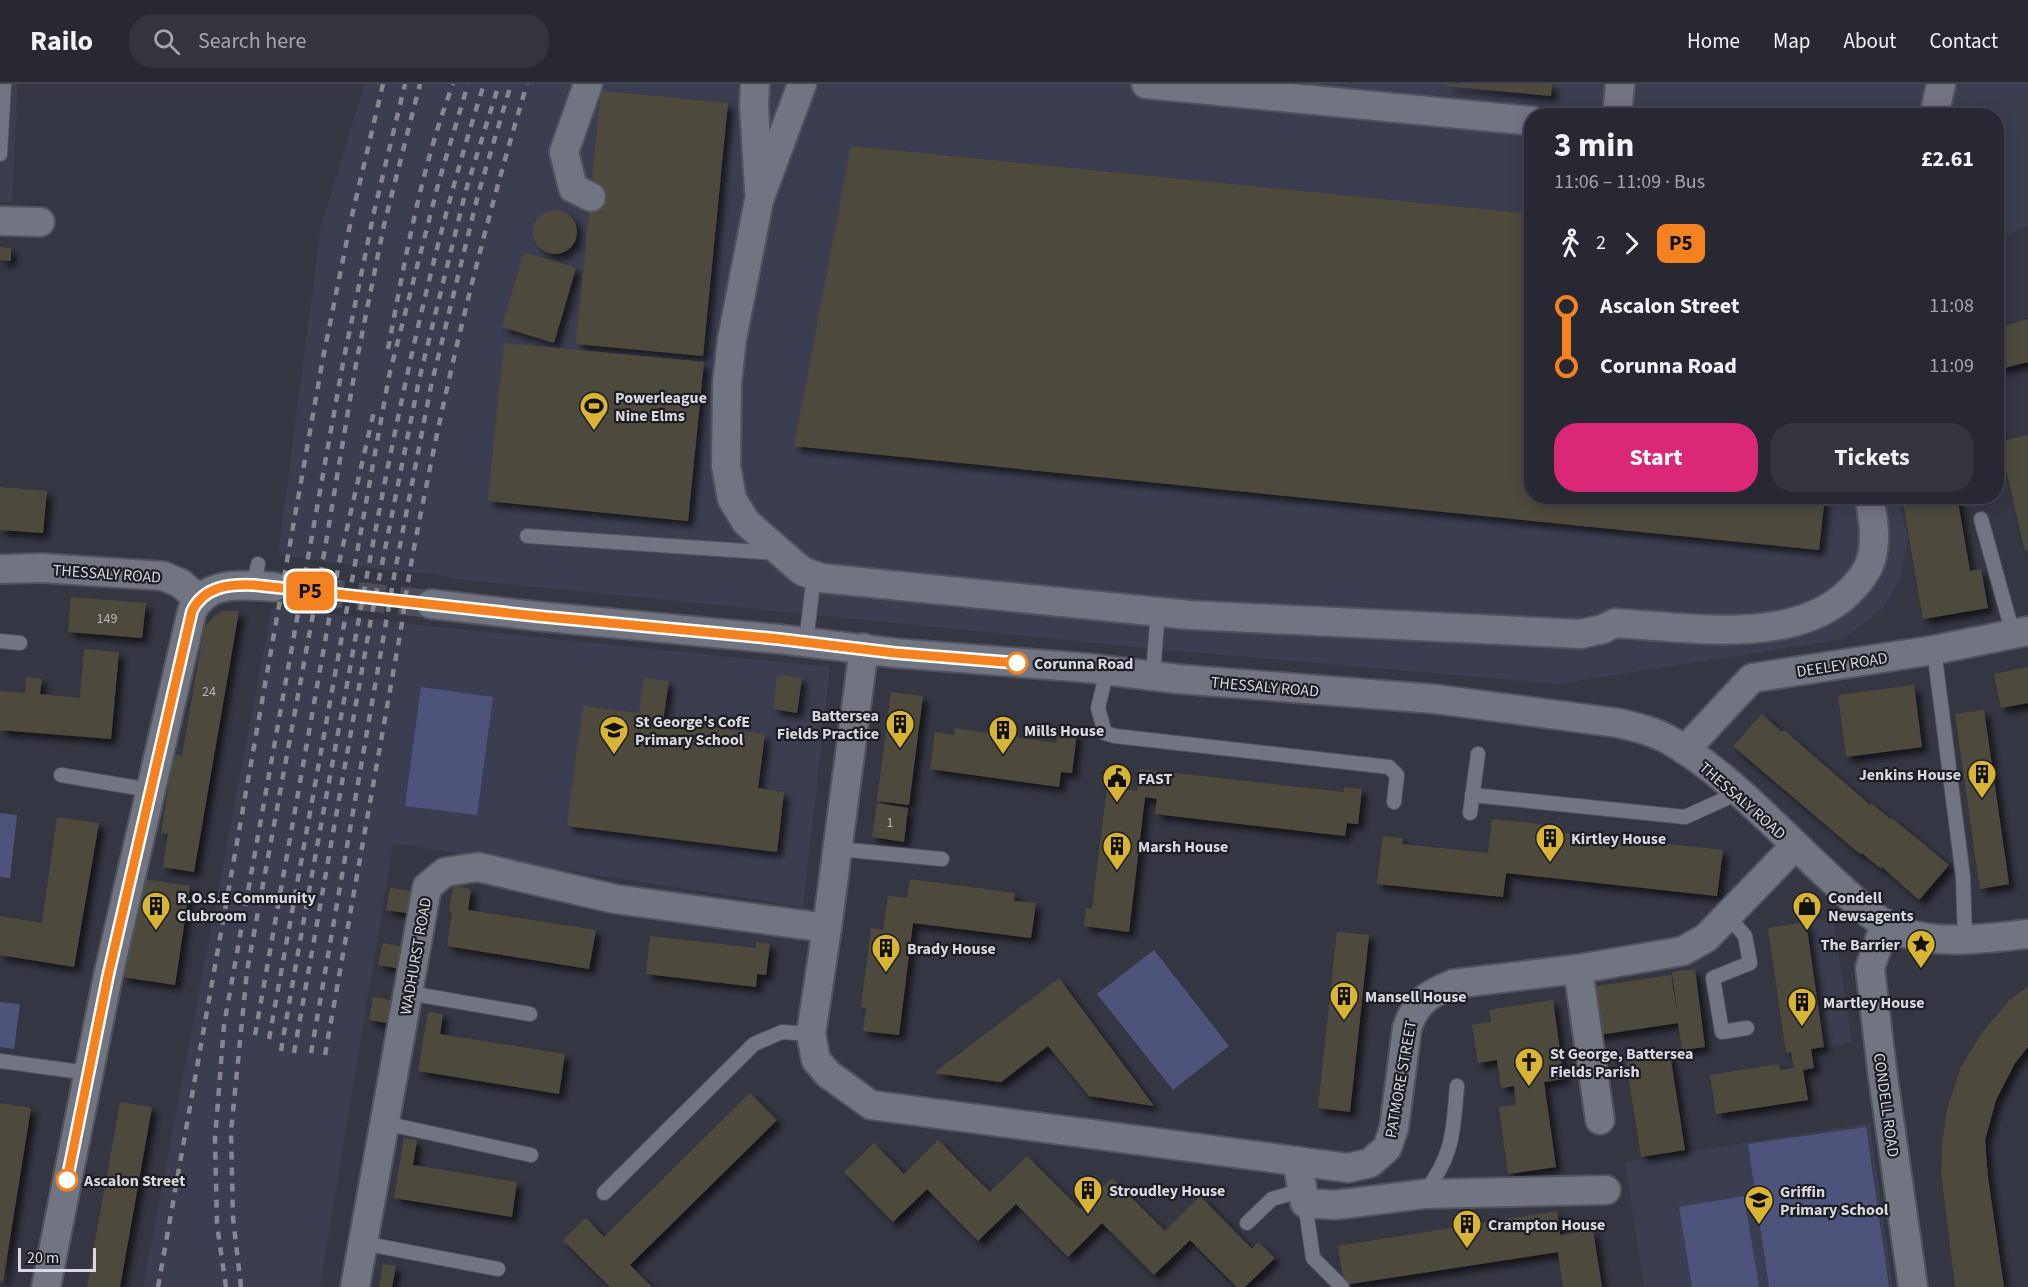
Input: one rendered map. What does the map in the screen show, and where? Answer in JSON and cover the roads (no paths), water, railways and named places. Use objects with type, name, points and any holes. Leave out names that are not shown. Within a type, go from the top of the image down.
[{"type":"street","points":[[588,84],[564,152],[573,188],[591,197]]},
{"type":"street","points":[[755,84],[759,200]]},
{"type":"street","points":[[802,84],[759,200],[732,339],[727,383],[726,466],[732,499],[746,522],[802,571],[821,578],[1190,615],[1581,634],[1603,629],[1615,622],[1722,629],[1778,625],[1813,617],[1837,604],[1862,579],[1871,560],[1875,531],[1870,504]]},
{"type":"street","points":[[1146,84],[1524,121]]},
{"type":"street","points":[[1618,108],[1620,84]]},
{"type":"street","points":[[1936,108],[1941,84]]},
{"type":"street","points":[[0,220],[40,222]]},
{"type":"street","name":"THESSALY ROAD","points":[[0,569],[42,568],[163,576],[180,583],[200,600]]},
{"type":"street","points":[[46,1287],[88,1073],[192,611],[210,591],[222,586],[262,579]]},
{"type":"street","name":"THESSALY ROAD","points":[[431,604],[895,653],[1107,670],[1178,679],[1435,699],[1618,723],[1646,729],[1685,750],[1738,793],[1861,906],[1885,924],[1913,935],[1965,939],[2028,934]]},
{"type":"street","name":"DEELEY ROAD","points":[[1685,750],[1752,678],[1934,650],[2020,632]]},
{"type":"street","points":[[811,1035],[864,648]]},
{"type":"street","name":"PATMORE STREET","points":[[811,1035],[816,1060],[828,1074],[871,1105],[1348,1168],[1370,1163],[1387,1148],[1394,1128],[1407,1028],[1413,1013],[1424,999],[1435,991],[1453,984],[1578,969],[1683,951],[1706,938],[1795,846]]},
{"type":"street","name":"WADHURST ROAD","points":[[355,1287],[427,887],[445,872],[478,867],[615,899],[827,928]]},
{"type":"street","name":"CONDELL ROAD","points":[[1885,924],[1870,968],[1913,1287]]},
{"type":"street","points":[[1578,969],[1600,1120]]},
{"type":"street","points":[[1297,1161],[1304,1196],[1335,1205],[1424,1194],[1606,1190]]},
{"type":"lane","points":[[0,154],[4,84]]},
{"type":"lane","points":[[1981,519],[2020,632]]},
{"type":"lane","points":[[527,536],[780,553]]},
{"type":"lane","points":[[806,642],[814,575]]},
{"type":"lane","points":[[1153,675],[1158,611]]},
{"type":"lane","points":[[0,641],[20,643]]},
{"type":"lane","points":[[1934,650],[1963,878],[1965,939]]},
{"type":"lane","points":[[1107,670],[1098,708],[1105,733],[1389,767],[1397,775],[1394,802]]},
{"type":"lane","points":[[1470,813],[1478,754]]},
{"type":"lane","points":[[61,775],[150,790]]},
{"type":"lane","points":[[1472,795],[1685,817],[1738,793]]},
{"type":"lane","points":[[837,849],[942,860]]},
{"type":"lane","points":[[1727,915],[1745,936],[1750,963],[1713,978],[1722,1032],[1747,1028]]},
{"type":"lane","points":[[409,993],[530,1014]]},
{"type":"lane","points":[[604,1193],[754,1044],[782,1032],[811,1035]]},
{"type":"lane","points":[[0,1061],[88,1073]]},
{"type":"lane","points":[[1424,1194],[1448,1157],[1453,1138],[1457,1086]]},
{"type":"lane","points":[[384,1123],[531,1155]]},
{"type":"lane","points":[[1247,1223],[1272,1198],[1304,1196],[1313,1258],[1342,1287]]},
{"type":"lane","points":[[362,1243],[498,1269]]},
{"type":"tunnel","points":[[274,587],[431,604]]},
{"type":"railway","points":[[158,1287],[323,358],[351,220],[383,84]]},
{"type":"railway","points":[[226,1287],[217,1225],[215,1139],[224,1025],[343,363],[374,212],[405,84]]},
{"type":"railway","points":[[241,1287],[233,1218],[231,1131],[247,971],[323,560],[356,364],[384,225],[420,84]]},
{"type":"railway","points":[[388,349],[423,181],[453,84]]},
{"type":"railway","points":[[269,1039],[389,376],[439,181],[468,84]]},
{"type":"railway","points":[[281,1051],[322,818],[406,379],[442,231],[484,84]]},
{"type":"railway","points":[[294,1053],[371,619],[419,380],[466,190],[499,84]]},
{"type":"railway","points":[[311,1053],[395,571],[431,386],[478,195],[511,84]]},
{"type":"railway","points":[[325,1055],[432,458],[475,270],[527,84]]},
{"type":"railway","points":[[255,1035],[339,563],[375,407]]},
{"type":"place","name":"Powerleague Nine Elms","points":[[594,432]]},
{"type":"place","name":"Corunna Road","points":[[1017,663]]},
{"type":"place","name":"Battersea Fields Practice","points":[[900,750]]},
{"type":"place","name":"St George's CofE Primary School","points":[[614,756]]},
{"type":"place","name":"Mills House","points":[[1003,756]]},
{"type":"place","name":"Jenkins House","points":[[1982,800]]},
{"type":"place","name":"FAST","points":[[1117,804]]},
{"type":"place","name":"Kirtley House","points":[[1550,864]]},
{"type":"place","name":"Marsh House","points":[[1117,872]]},
{"type":"place","name":"R.O.S.E Community Clubroom","points":[[156,932]]},
{"type":"place","name":"Condell Newsagents","points":[[1807,932]]},
{"type":"place","name":"The Barrier","points":[[1921,970]]},
{"type":"place","name":"Brady House","points":[[886,974]]},
{"type":"place","name":"Mansell House","points":[[1344,1022]]},
{"type":"place","name":"Martley House","points":[[1802,1028]]},
{"type":"place","name":"St George, Battersea Fields Parish","points":[[1529,1088]]},
{"type":"place","name":"Ascalon Street","points":[[67,1180]]},
{"type":"place","name":"Stroudley House","points":[[1088,1216]]},
{"type":"place","name":"Griffin Primary School","points":[[1759,1226]]},
{"type":"place","name":"Crampton House","points":[[1467,1250]]}]
